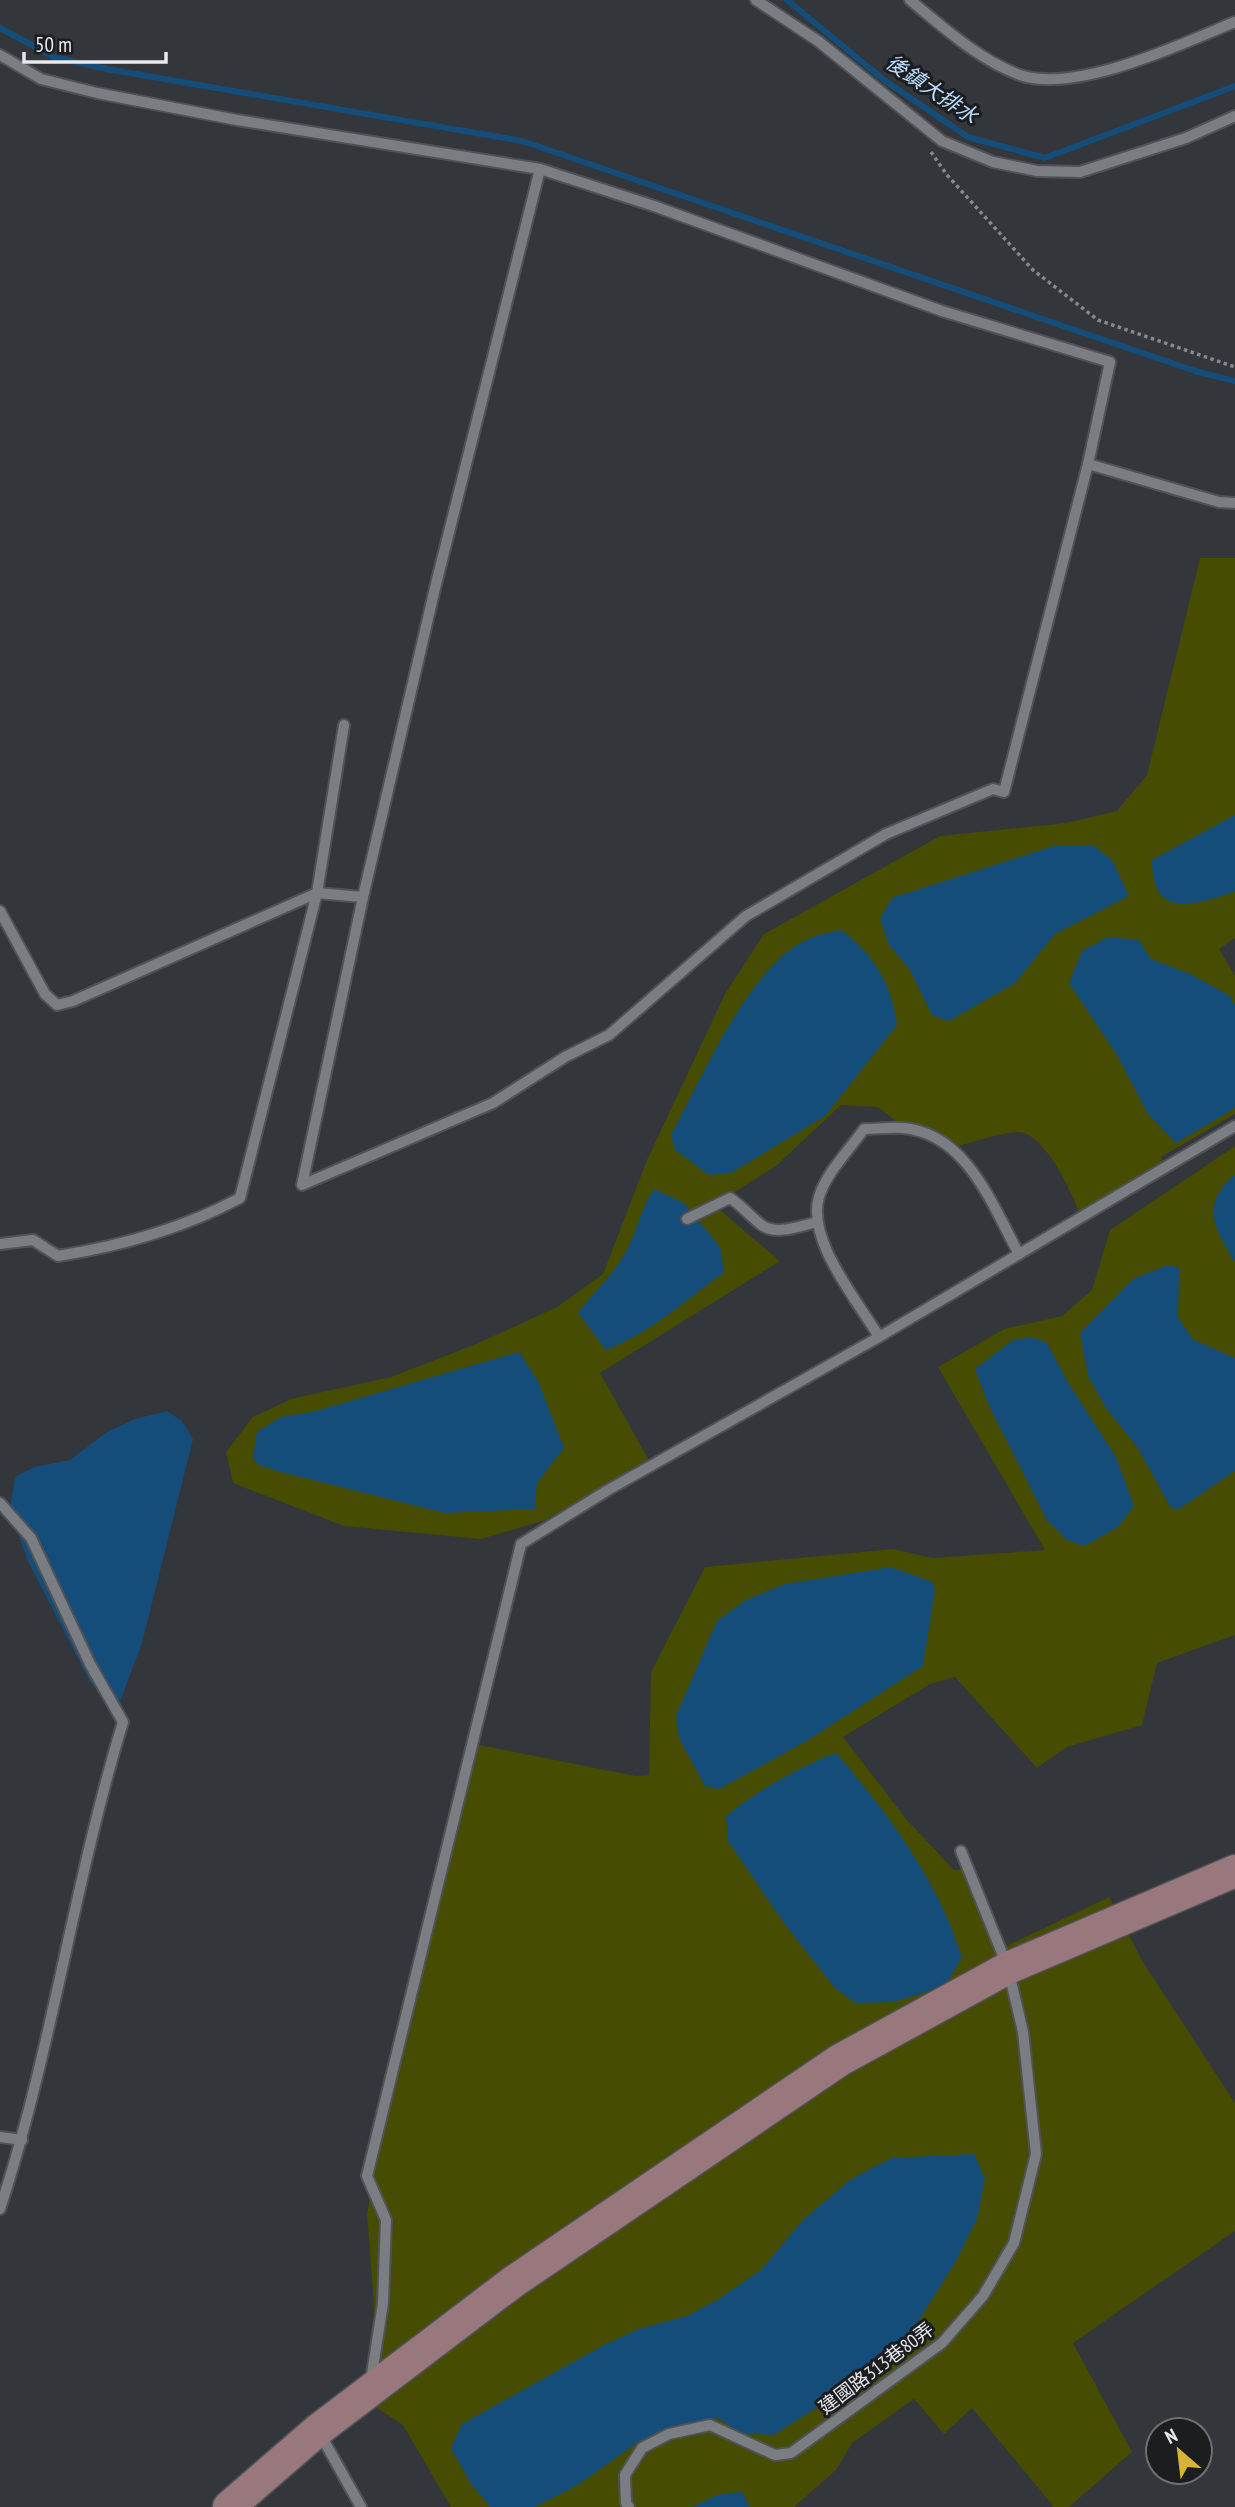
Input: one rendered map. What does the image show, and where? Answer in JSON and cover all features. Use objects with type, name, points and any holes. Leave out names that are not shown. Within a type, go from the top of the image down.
[{"type":"street","points":[[229,2507],[318,2430],[513,2282],[840,2060],[1008,1968],[1235,1871]]},
{"type":"lane","points":[[756,0],[818,41],[942,141],[993,162],[1037,171],[1080,172],[1186,138],[1235,116]]},
{"type":"lane","points":[[910,0],[994,62],[1021,75],[1049,82],[1074,79],[1119,66],[1235,22]]},
{"type":"lane","points":[[0,55],[41,79],[97,93],[237,120],[540,169],[654,206],[943,311],[1110,362],[1004,792],[993,789],[946,808],[886,834],[831,864],[746,916],[609,1035],[565,1057],[493,1103],[302,1185],[363,897],[436,584],[540,169]]},
{"type":"lane","points":[[1087,464],[1219,502],[1235,503]]},
{"type":"lane","points":[[0,1244],[33,1240],[58,1256],[116,1247],[219,1209],[240,1198],[317,893],[344,725]]},
{"type":"lane","points":[[0,912],[45,994],[57,1005],[73,1001],[317,893],[363,897]]},
{"type":"lane","points":[[369,2390],[383,2303],[386,2220],[367,2176],[477,1731],[520,1544],[608,1490],[879,1337],[1235,1126]]},
{"type":"lane","points":[[879,1337],[822,1243],[817,1222],[819,1196],[864,1129],[904,1128],[936,1137],[962,1156],[981,1183],[1019,1254]]},
{"type":"lane","points":[[687,1219],[730,1198],[748,1210],[760,1225],[779,1231],[817,1222]]},
{"type":"lane","points":[[0,1503],[31,1538],[90,1664],[123,1722],[99,1801],[22,2140],[0,2209]]},
{"type":"lane","name":"建國路313巷80弄","points":[[629,2507],[626,2503],[625,2476],[642,2448],[669,2434],[710,2425],[775,2455],[791,2453],[942,2343],[983,2296],[1014,2243],[1036,2154],[1023,2032],[1008,1968],[961,1851]]},
{"type":"lane","points":[[0,2137],[22,2140]]},
{"type":"lane","points":[[318,2430],[362,2507]]},
{"type":"path","points":[[913,117],[947,175],[1044,279],[1098,320],[1235,367]]},
{"type":"green space","points":[[1200,558],[1235,558],[1235,938],[1219,949],[1235,976],[1235,1114],[1161,1157],[1167,1173],[1081,1219],[1065,1181],[1048,1153],[1027,1135],[1008,1133],[943,1150],[912,1134],[878,1107],[841,1105],[776,1166],[714,1205],[780,1261],[600,1373],[650,1462],[543,1521],[481,1539],[344,1526],[233,1483],[226,1452],[253,1417],[291,1399],[391,1377],[476,1344],[557,1307],[603,1274],[647,1160],[725,994],[764,934],[940,836],[1066,823],[1117,811],[1147,775]]},
{"type":"green space","points":[[1235,1146],[1235,1635],[1157,1663],[1142,1725],[1067,1747],[1037,1768],[955,1677],[930,1684],[843,1737],[907,1820],[954,1870],[967,1869],[996,1951],[1109,1897],[1143,1962],[1235,2103],[1235,2231],[1073,2343],[1132,2452],[1069,2507],[1054,2507],[972,2408],[944,2434],[914,2399],[852,2443],[836,2470],[794,2507],[451,2507],[403,2425],[356,2394],[378,2358],[367,2213],[405,2022],[469,1743],[636,1776],[649,1775],[651,1672],[705,1567],[893,1549],[932,1558],[1045,1550],[938,1367],[1004,1329],[1062,1316],[1092,1290],[1110,1230]]},
{"type":"water","points":[[1235,815],[1235,892],[1191,903],[1168,900],[1159,892],[1154,879],[1152,860]]},
{"type":"water","points":[[1054,846],[1094,846],[1112,860],[1129,896],[1055,934],[1015,983],[949,1021],[932,1015],[910,970],[889,945],[880,919],[892,898]]},
{"type":"water","points":[[841,930],[863,950],[880,972],[891,996],[897,1025],[825,1116],[731,1173],[709,1175],[675,1150],[671,1135],[708,1063],[737,1013],[769,969],[805,940]]},
{"type":"water","points":[[1108,937],[1139,940],[1151,959],[1190,974],[1230,996],[1235,1006],[1235,1108],[1176,1143],[1148,1114],[1117,1055],[1069,983],[1082,951]]},
{"type":"water","points":[[1235,1175],[1235,1262],[1221,1238],[1214,1217],[1214,1207],[1217,1196]]},
{"type":"water","points":[[654,1189],[684,1203],[720,1247],[724,1272],[653,1325],[606,1350],[578,1313],[621,1260]]},
{"type":"water","points":[[1168,1265],[1179,1268],[1178,1317],[1192,1339],[1235,1358],[1235,1471],[1179,1509],[1171,1508],[1138,1448],[1106,1408],[1088,1376],[1080,1333],[1133,1279]]},
{"type":"water","points":[[1032,1337],[1047,1343],[1067,1381],[1116,1457],[1134,1506],[1118,1527],[1084,1546],[1067,1540],[1047,1520],[990,1408],[975,1369],[1013,1340]]},
{"type":"water","points":[[519,1352],[538,1381],[564,1448],[537,1483],[535,1509],[445,1513],[277,1471],[259,1465],[253,1458],[257,1432],[281,1417],[316,1411]]},
{"type":"water","points":[[167,1411],[182,1421],[193,1439],[142,1643],[119,1704],[90,1682],[27,1559],[10,1510],[15,1477],[34,1467],[70,1460],[107,1432],[135,1419]]},
{"type":"water","points":[[891,1567],[932,1582],[935,1590],[923,1666],[805,1742],[719,1789],[705,1786],[679,1738],[676,1716],[717,1621],[746,1600],[785,1584]]},
{"type":"water","points":[[836,1753],[892,1824],[925,1875],[940,1902],[962,1958],[947,1982],[894,2002],[856,2003],[835,1988],[784,1923],[728,1841],[726,1817],[735,1809],[778,1781]]},
{"type":"water","points":[[974,2154],[985,2179],[977,2219],[955,2263],[907,2339],[827,2401],[774,2435],[739,2433],[719,2418],[681,2425],[638,2442],[578,2485],[535,2507],[491,2507],[471,2484],[451,2448],[462,2424],[604,2345],[639,2329],[687,2316],[719,2299],[762,2269],[803,2220],[850,2180],[874,2167],[892,2158]]},
{"type":"water","points":[[742,2492],[750,2507],[692,2507],[717,2495]]},
{"type":"waterway","name":"後鎮大排水","points":[[787,0],[884,80],[968,137],[1045,158],[1235,86]]},
{"type":"waterway","points":[[0,28],[54,57],[107,69],[522,141],[1195,371],[1235,381]]}]
